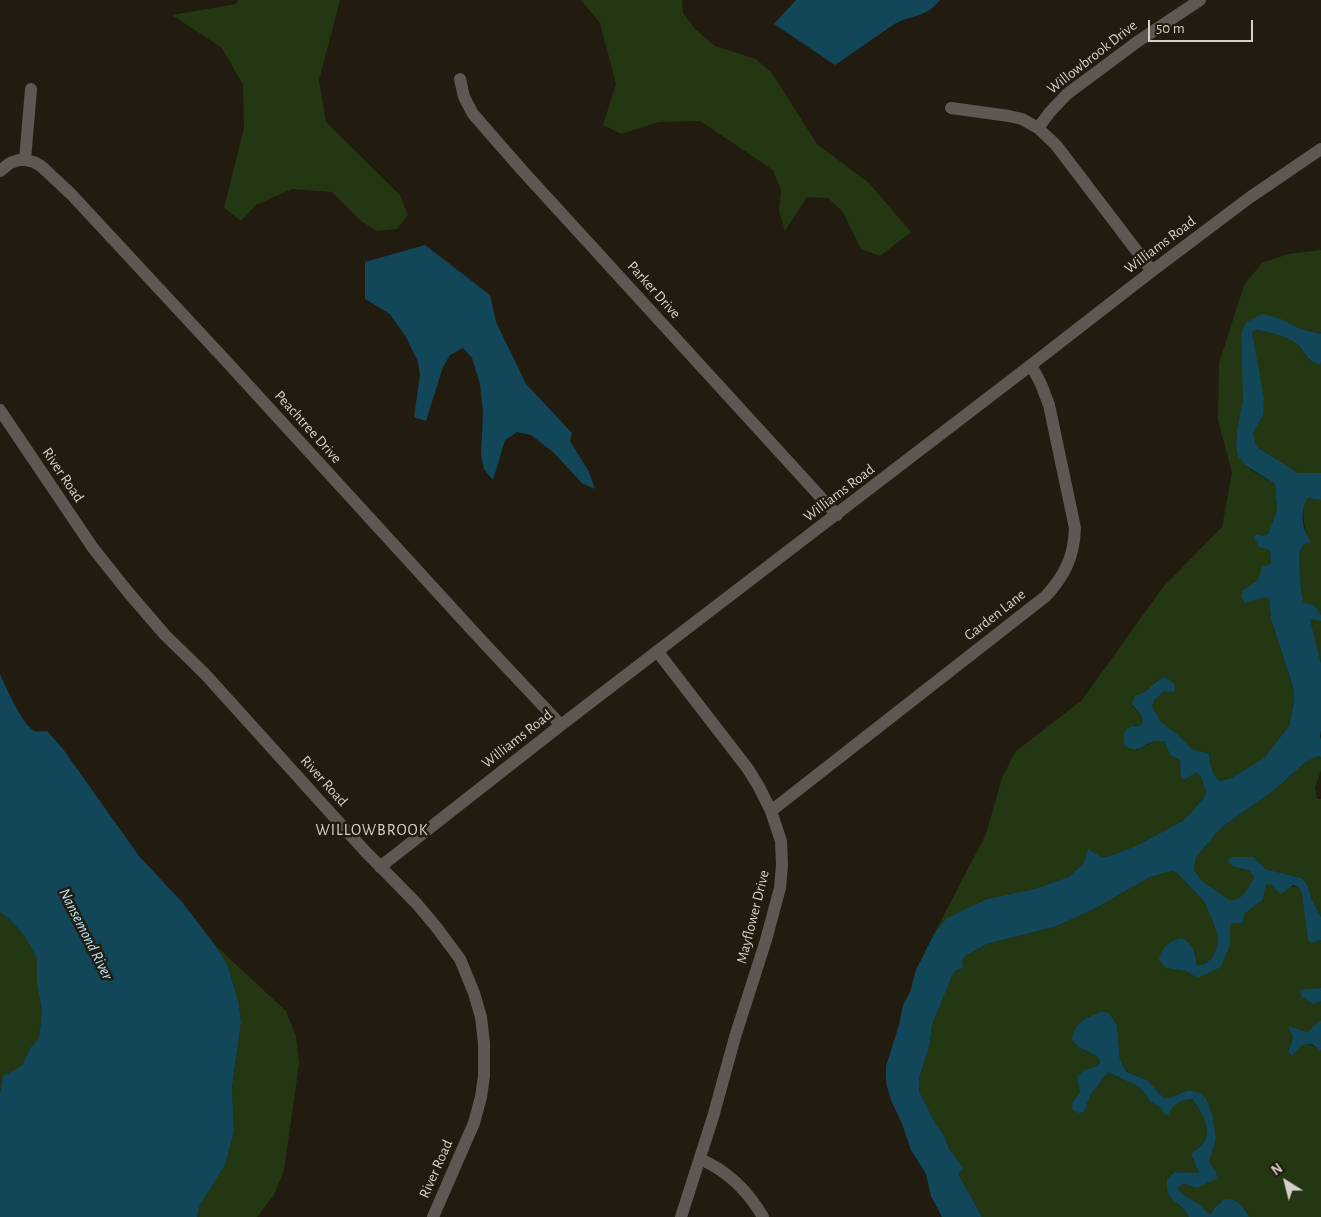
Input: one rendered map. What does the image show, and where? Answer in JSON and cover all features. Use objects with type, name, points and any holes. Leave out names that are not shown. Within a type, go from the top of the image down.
[{"type":"street","name":"Willowbrook Drive","points":[[1038,128],[1067,94],[1137,42],[1200,0]]},
{"type":"street","name":"Parker Drive","points":[[460,79],[464,97],[473,114],[837,515]]},
{"type":"street","points":[[0,171],[10,163],[24,160],[31,89]]},
{"type":"street","points":[[951,108],[1009,116],[1022,119],[1038,128],[1056,144],[1152,271]]},
{"type":"street","name":"Williams Road","points":[[380,867],[561,725],[1031,366],[1152,271],[1249,198],[1321,149]]},
{"type":"street","name":"Peachtree Drive","points":[[24,160],[34,162],[40,166],[71,194],[561,725]]},
{"type":"street","name":"Garden Lane","points":[[771,811],[1046,596],[1058,583],[1067,568],[1072,552],[1075,528],[1049,405],[1042,384],[1031,366]]},
{"type":"street","name":"River Road","points":[[0,410],[93,548],[128,592],[380,867],[417,904],[460,959],[474,993],[481,1018],[484,1044],[484,1076],[481,1097],[474,1122],[433,1217]]},
{"type":"street","name":"Mayflower Drive","points":[[658,651],[748,769],[759,787],[771,811],[781,841],[782,865],[780,888],[766,940],[681,1217]]},
{"type":"street","points":[[700,1159],[725,1173],[741,1186],[755,1202],[763,1217]]},
{"type":"green space","points":[[239,0],[340,0],[319,80],[326,122],[400,195],[408,215],[397,229],[377,231],[361,221],[332,192],[292,189],[256,205],[241,221],[224,208],[244,128],[243,85],[222,48],[172,15],[236,4]]},
{"type":"green space","points":[[581,0],[682,0],[683,13],[696,30],[715,46],[756,59],[772,73],[817,144],[869,183],[911,232],[880,256],[861,249],[843,212],[828,198],[807,197],[785,231],[779,211],[781,190],[773,170],[700,121],[659,122],[621,134],[603,125],[616,84],[600,23]]},
{"type":"green space","points":[[1321,250],[1321,334],[1301,329],[1281,319],[1241,333],[1243,399],[1236,435],[1237,449],[1245,465],[1275,484],[1277,510],[1268,534],[1264,536],[1256,534],[1270,550],[1271,564],[1258,580],[1243,590],[1245,602],[1266,597],[1269,599],[1271,619],[1293,687],[1294,702],[1289,726],[1264,758],[1231,778],[1220,781],[1213,773],[1209,754],[1192,749],[1175,732],[1161,722],[1152,706],[1154,700],[1165,691],[1172,681],[1165,678],[1157,680],[1132,705],[1141,716],[1143,723],[1140,726],[1133,725],[1136,750],[1155,741],[1164,741],[1170,755],[1180,760],[1186,779],[1195,773],[1200,775],[1206,791],[1204,798],[1184,820],[1138,845],[1107,857],[1099,856],[1084,863],[1068,877],[1038,888],[987,899],[934,934],[986,834],[1002,778],[1015,752],[1082,700],[1163,587],[1222,527],[1232,473],[1218,420],[1219,363],[1244,285],[1262,263],[1288,254]]},
{"type":"green space","points":[[1256,330],[1289,339],[1297,344],[1315,364],[1319,365],[1321,362],[1321,473],[1298,473],[1257,447],[1253,433],[1263,415],[1252,333]]},
{"type":"green space","points":[[1308,498],[1321,500],[1321,615],[1304,604],[1301,591],[1299,555],[1307,537],[1303,511],[1305,501]]},
{"type":"green space","points":[[1310,619],[1321,621],[1321,663]]},
{"type":"green space","points":[[1318,756],[1321,757],[1321,770],[1315,788],[1317,799],[1321,799],[1321,917],[1311,898],[1308,886],[1302,878],[1265,869],[1254,857],[1230,857],[1229,861],[1232,866],[1250,871],[1254,877],[1245,892],[1235,900],[1231,901],[1203,882],[1194,870],[1196,857],[1222,827],[1273,791],[1306,762]]},
{"type":"green space","points":[[1172,871],[1177,873],[1204,901],[1217,932],[1218,945],[1212,958],[1203,965],[1197,965],[1194,950],[1166,968],[1186,971],[1197,978],[1230,945],[1230,924],[1263,899],[1266,884],[1299,887],[1312,942],[1321,940],[1321,988],[1300,991],[1313,1004],[1321,1001],[1321,1020],[1307,1032],[1293,1037],[1288,1051],[1301,1045],[1308,1045],[1321,1051],[1321,1217],[1249,1217],[1245,1208],[1221,1201],[1210,1216],[1199,1204],[1182,1194],[1178,1189],[1180,1185],[1185,1184],[1197,1188],[1216,1172],[1209,1162],[1216,1139],[1213,1117],[1188,1090],[1170,1098],[1164,1098],[1147,1080],[1128,1072],[1120,1060],[1117,1025],[1109,1013],[1102,1011],[1079,1023],[1079,1047],[1098,1057],[1100,1062],[1097,1066],[1084,1071],[1080,1092],[1072,1103],[1084,1112],[1091,1094],[1108,1072],[1139,1087],[1151,1102],[1168,1114],[1177,1103],[1192,1099],[1206,1123],[1207,1129],[1204,1141],[1191,1154],[1199,1173],[1175,1172],[1171,1198],[1187,1212],[1189,1217],[982,1217],[960,1177],[959,1173],[962,1166],[949,1149],[945,1137],[935,1123],[919,1091],[919,1079],[930,1043],[932,1025],[953,974],[967,955],[987,944],[1057,926],[1096,908],[1150,877]]},
{"type":"green space","points":[[0,912],[25,936],[37,959],[37,983],[42,1011],[39,1038],[30,1048],[22,1067],[3,1076],[0,1093]]},
{"type":"green space","points":[[215,945],[286,1011],[296,1036],[299,1064],[284,1170],[274,1195],[257,1217],[197,1217],[200,1205],[225,1165],[234,1132],[232,1087],[241,1023],[239,1004],[228,966]]},
{"type":"water","points":[[796,0],[940,0],[929,10],[893,25],[835,65],[774,24]]},
{"type":"water","points":[[425,245],[490,295],[496,322],[526,384],[572,433],[570,441],[589,472],[595,489],[582,483],[553,452],[531,435],[517,432],[505,440],[493,480],[484,469],[481,455],[483,412],[480,384],[472,358],[463,348],[450,355],[443,367],[426,421],[414,417],[420,375],[418,362],[406,337],[390,314],[365,299],[365,262]]},
{"type":"water","points":[[1263,314],[1281,319],[1301,329],[1321,334],[1320,365],[1312,361],[1297,344],[1289,339],[1256,330],[1252,333],[1264,399],[1263,415],[1253,433],[1257,447],[1298,473],[1321,473],[1321,500],[1308,498],[1303,508],[1305,532],[1311,541],[1303,545],[1299,555],[1301,591],[1304,603],[1314,605],[1321,615],[1321,621],[1310,619],[1321,663],[1321,757],[1318,756],[1306,762],[1273,791],[1222,827],[1196,857],[1194,870],[1203,882],[1231,901],[1248,889],[1254,877],[1250,871],[1232,866],[1228,861],[1230,857],[1254,857],[1265,869],[1302,878],[1308,886],[1311,898],[1321,917],[1321,940],[1312,943],[1308,940],[1302,894],[1299,887],[1293,885],[1281,894],[1271,885],[1266,884],[1263,899],[1244,914],[1243,923],[1230,924],[1230,945],[1221,967],[1197,978],[1186,971],[1166,968],[1159,959],[1165,947],[1173,941],[1182,938],[1189,944],[1193,949],[1197,965],[1203,965],[1212,958],[1218,945],[1217,932],[1204,901],[1177,873],[1172,871],[1150,877],[1096,908],[1057,926],[987,944],[967,955],[962,960],[963,968],[956,970],[953,974],[932,1025],[930,1043],[919,1079],[919,1091],[935,1123],[945,1137],[949,1149],[962,1166],[963,1169],[959,1173],[960,1177],[982,1217],[942,1217],[931,1196],[926,1174],[911,1150],[886,1083],[886,1066],[899,1025],[903,1005],[910,992],[916,970],[934,934],[947,918],[987,899],[1038,888],[1068,877],[1084,863],[1088,849],[1099,856],[1107,857],[1138,845],[1184,820],[1204,798],[1206,791],[1200,775],[1195,773],[1186,779],[1181,779],[1180,760],[1170,755],[1164,741],[1151,742],[1137,749],[1124,745],[1124,733],[1126,730],[1131,726],[1140,726],[1143,723],[1141,715],[1132,704],[1135,696],[1146,691],[1156,681],[1168,678],[1175,686],[1174,692],[1165,691],[1154,700],[1152,706],[1161,722],[1175,732],[1192,749],[1209,754],[1213,773],[1220,781],[1231,778],[1264,758],[1289,726],[1294,702],[1293,687],[1271,619],[1269,599],[1266,597],[1245,603],[1241,596],[1243,590],[1258,580],[1262,567],[1271,564],[1270,550],[1259,547],[1254,537],[1256,534],[1264,536],[1268,534],[1277,510],[1275,484],[1245,465],[1238,456],[1236,446],[1243,400],[1241,333],[1247,322]]},
{"type":"water","name":"Nansemond River","points":[[0,674],[25,722],[35,731],[47,731],[63,749],[139,856],[182,902],[215,945],[228,966],[239,1004],[241,1023],[232,1087],[234,1132],[225,1165],[200,1205],[197,1217],[0,1217],[0,1093],[3,1076],[22,1066],[30,1048],[39,1038],[42,1011],[37,983],[37,959],[25,936],[0,912]]},
{"type":"water","points":[[1321,988],[1321,1001],[1313,1004],[1302,997],[1300,990]]},
{"type":"water","points":[[1102,1011],[1109,1013],[1117,1025],[1120,1060],[1127,1072],[1147,1080],[1164,1098],[1170,1098],[1188,1090],[1199,1093],[1206,1098],[1213,1117],[1216,1139],[1209,1162],[1216,1172],[1217,1178],[1197,1188],[1185,1184],[1180,1185],[1178,1189],[1182,1194],[1199,1204],[1210,1215],[1221,1202],[1229,1199],[1238,1202],[1249,1217],[1189,1217],[1186,1211],[1168,1193],[1167,1179],[1175,1172],[1199,1173],[1191,1154],[1204,1142],[1207,1129],[1201,1113],[1192,1099],[1177,1103],[1168,1115],[1165,1115],[1161,1108],[1151,1102],[1139,1087],[1108,1072],[1091,1094],[1084,1112],[1079,1113],[1073,1110],[1072,1103],[1080,1092],[1077,1077],[1084,1070],[1097,1066],[1100,1062],[1098,1057],[1079,1047],[1072,1040],[1073,1033],[1078,1024]]},
{"type":"water","points":[[1321,1020],[1321,1051],[1312,1044],[1302,1045],[1292,1056],[1288,1052],[1293,1037],[1288,1026],[1307,1032]]},
{"type":"district","name":"WILLOWBROOK","points":[[372,830]]}]
